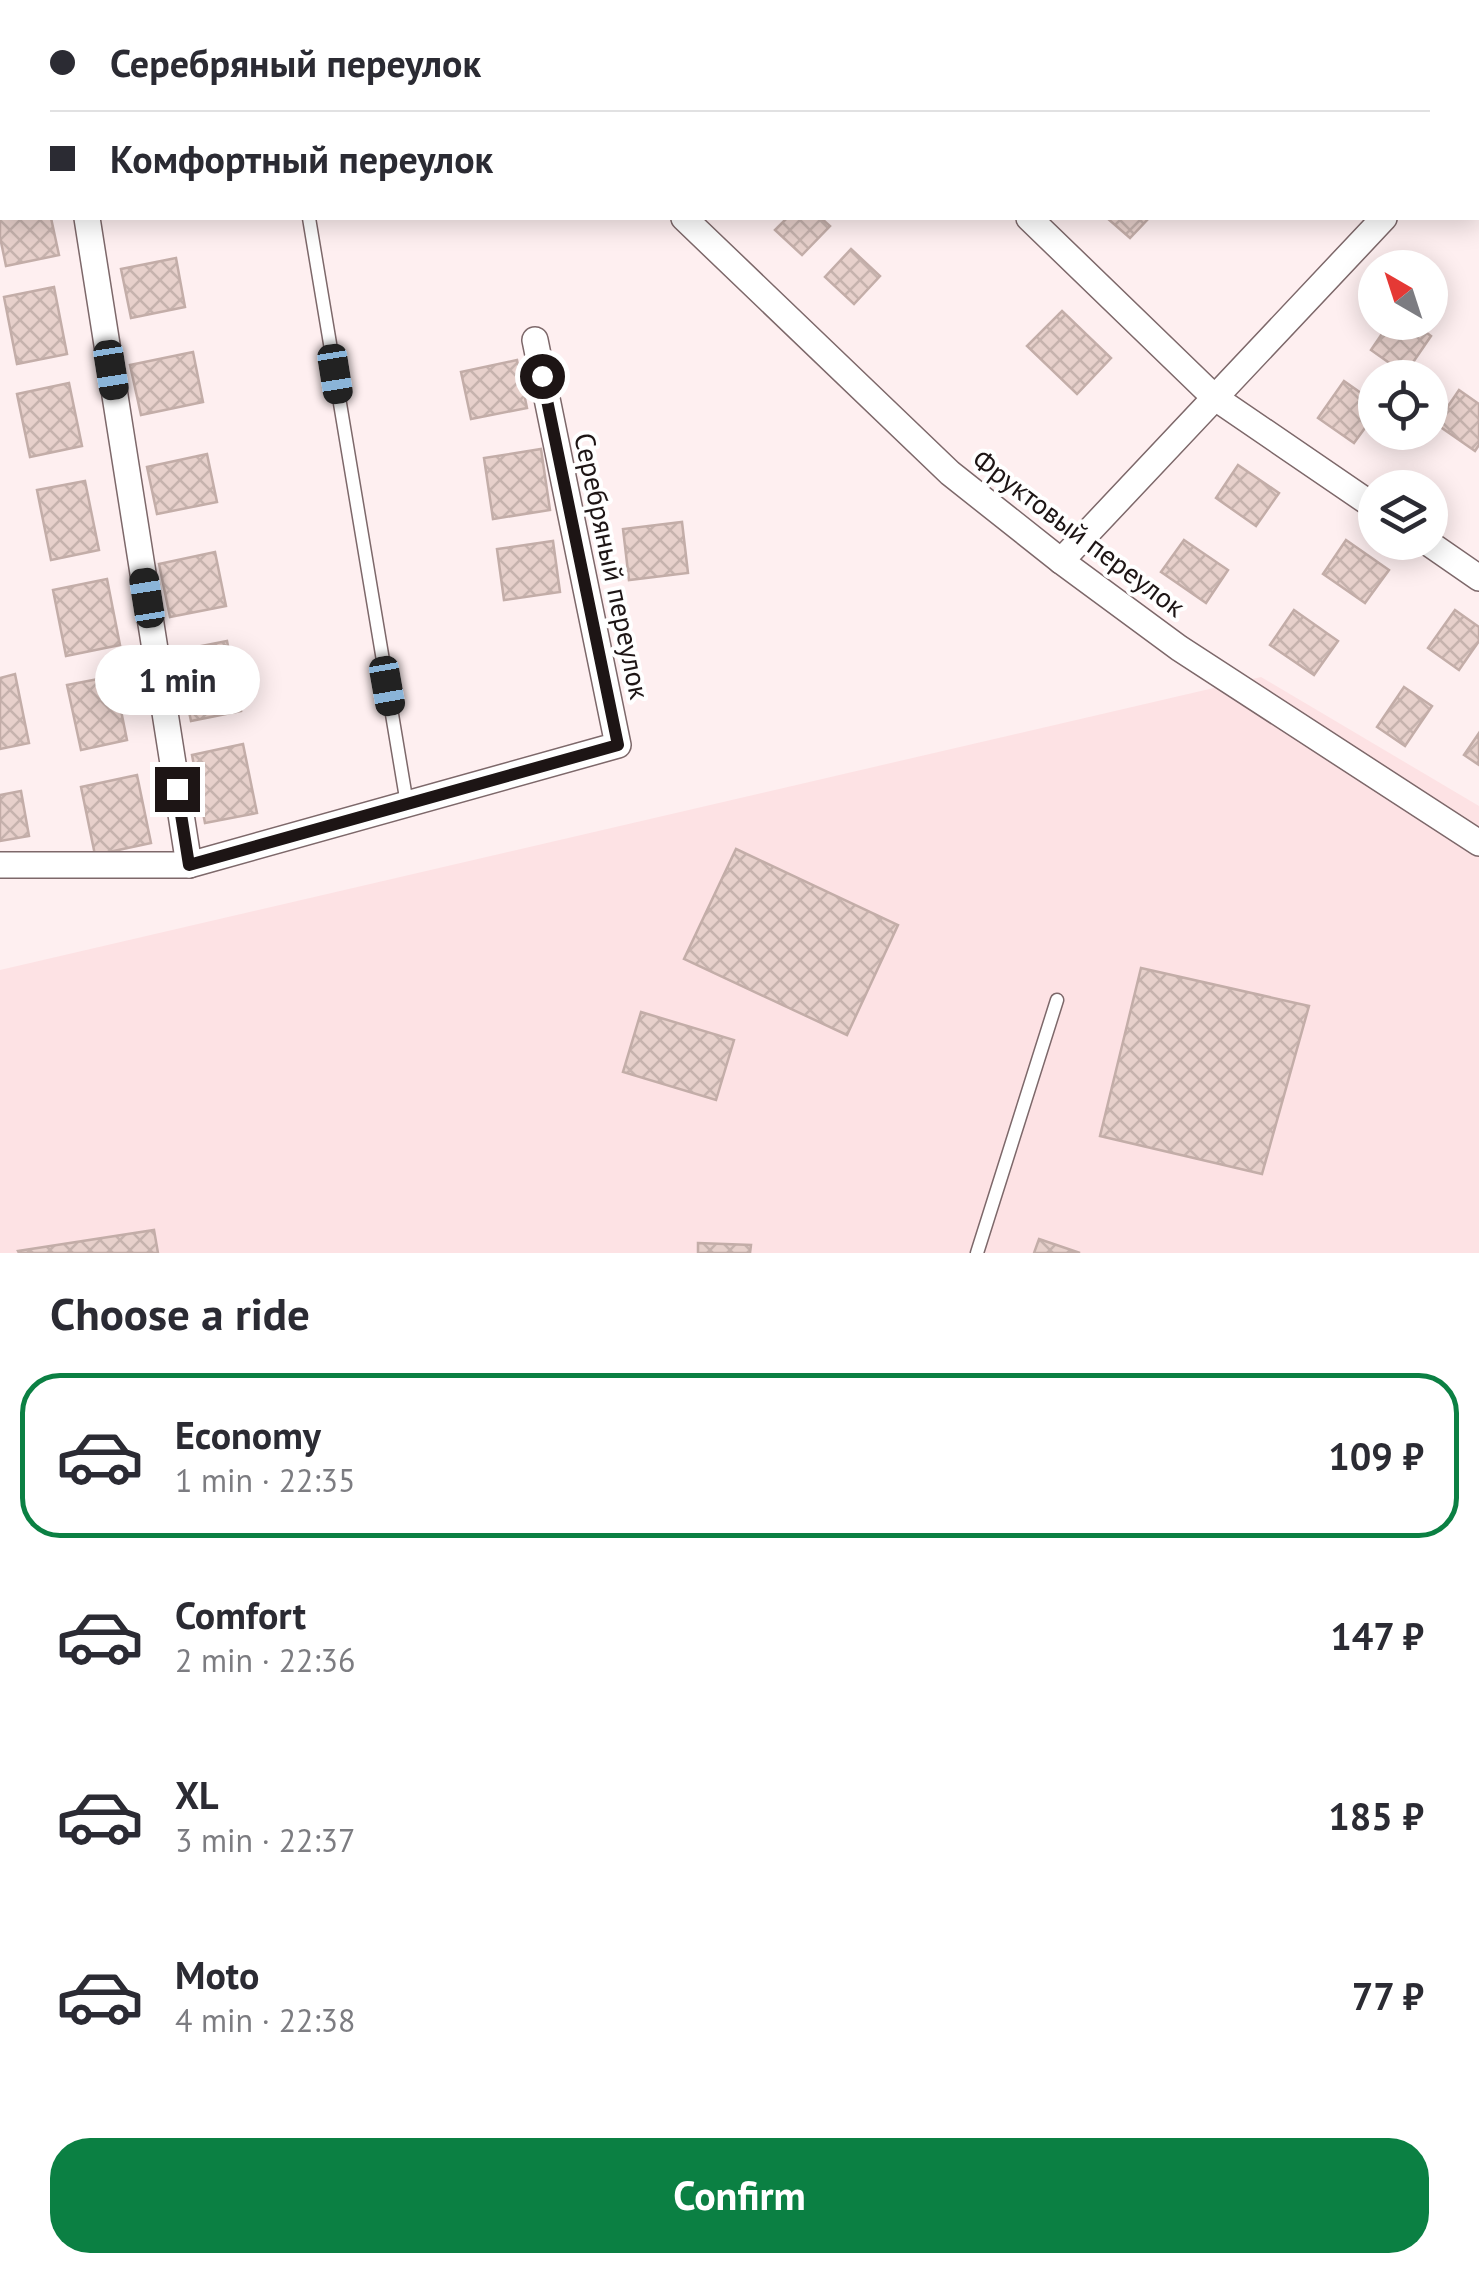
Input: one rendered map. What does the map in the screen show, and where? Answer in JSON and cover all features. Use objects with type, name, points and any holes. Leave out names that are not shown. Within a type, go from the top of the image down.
[{"type":"street","points":[[87,220],[189,865]]},
{"type":"street","name":"Фруктовый переулок","points":[[686,220],[950,473],[1061,561],[1179,648],[1479,842]]},
{"type":"street","points":[[1031,220],[1214,398],[1358,495]]},
{"type":"street","points":[[1061,561],[1380,220]]},
{"type":"street","name":"Серебряный переулок","points":[[407,804],[618,745],[535,340]]},
{"type":"street","points":[[1448,557],[1479,578]]},
{"type":"street","points":[[0,865],[189,865],[407,804]]},
{"type":"lane","points":[[309,220],[407,804]]},
{"type":"lane","points":[[977,1253],[1057,1000]]},
{"type":"shaded area","points":[[1261,677],[1479,806],[1479,1253],[0,1253],[0,970]]},
{"type":"building","points":[[0,220],[51,220],[59,255],[6,266]]},
{"type":"building","points":[[785,220],[823,220],[830,226],[802,255],[775,230]]},
{"type":"building","points":[[1109,220],[1147,220],[1130,238]]},
{"type":"building","points":[[851,249],[880,276],[854,304],[825,277]]},
{"type":"building","points":[[176,258],[185,307],[131,318],[121,269]]},
{"type":"building","points":[[54,287],[67,354],[17,364],[4,297]]},
{"type":"building","points":[[1062,311],[1111,358],[1077,394],[1027,346]]},
{"type":"building","points":[[1378,340],[1428,340],[1415,360],[1385,360],[1371,350]]},
{"type":"building","points":[[193,352],[203,402],[141,415],[130,365]]},
{"type":"building","points":[[517,360],[527,408],[471,419],[461,372]]},
{"type":"building","points":[[1344,381],[1358,391],[1358,437],[1354,443],[1318,418]]},
{"type":"building","points":[[69,383],[82,446],[30,457],[17,394]]},
{"type":"building","points":[[1459,390],[1479,404],[1479,445],[1475,451],[1448,432],[1448,406]]},
{"type":"building","points":[[541,449],[550,510],[493,519],[484,458]]},
{"type":"building","points":[[207,454],[217,502],[157,514],[147,467]]},
{"type":"building","points":[[1238,465],[1279,493],[1256,526],[1216,498]]},
{"type":"building","points":[[85,481],[99,550],[51,560],[37,490]]},
{"type":"building","points":[[682,522],[688,573],[629,580],[623,529]]},
{"type":"building","points":[[1184,540],[1228,570],[1206,603],[1161,572]]},
{"type":"building","points":[[1346,540],[1358,548],[1358,560],[1375,560],[1389,570],[1365,603],[1323,574]]},
{"type":"building","points":[[553,541],[560,592],[504,600],[497,549]]},
{"type":"building","points":[[215,552],[226,606],[170,617],[159,564]]},
{"type":"building","points":[[107,579],[120,645],[66,656],[53,590]]},
{"type":"building","points":[[1294,610],[1338,641],[1314,675],[1270,645]]},
{"type":"building","points":[[1455,610],[1479,627],[1479,641],[1459,670],[1428,648]]},
{"type":"building","points":[[227,641],[241,711],[191,721],[176,651]]},
{"type":"building","points":[[15,674],[29,743],[0,749],[0,678]]},
{"type":"building","points":[[114,676],[127,740],[81,750],[67,685]]},
{"type":"building","points":[[1404,687],[1432,706],[1405,746],[1377,727]]},
{"type":"building","points":[[1479,733],[1479,765],[1464,755]]},
{"type":"building","points":[[243,744],[257,813],[205,823],[192,755]]},
{"type":"building","points":[[137,775],[151,843],[95,855],[81,787]]},
{"type":"building","points":[[21,791],[29,836],[0,841],[0,795]]},
{"type":"building","points":[[736,849],[898,925],[847,1035],[684,959]]},
{"type":"building","points":[[1141,968],[1309,1006],[1262,1174],[1100,1136]]},
{"type":"building","points":[[641,1012],[734,1040],[716,1100],[623,1072]]},
{"type":"building","points":[[154,1230],[158,1253],[18,1251]]},
{"type":"building","points":[[1039,1239],[1080,1253],[1034,1253]]},
{"type":"building","points":[[698,1243],[751,1245],[750,1253],[698,1253]]},
{"type":"route","points":[[177,789],[189,865],[618,745],[542,376]]}]
